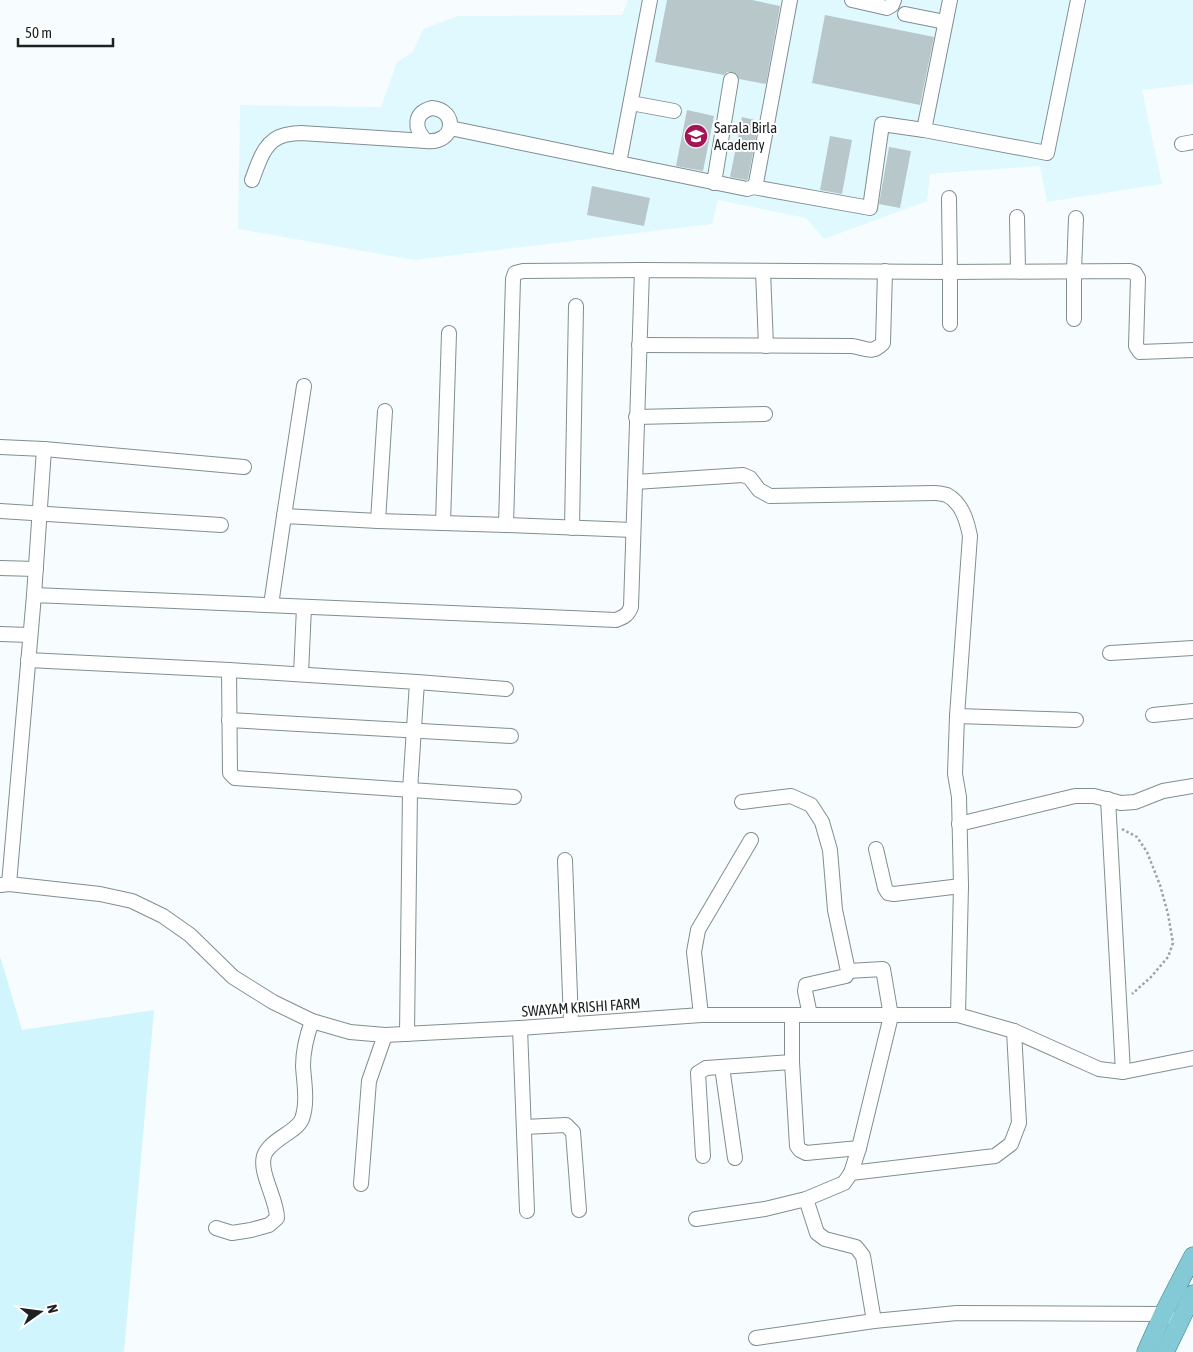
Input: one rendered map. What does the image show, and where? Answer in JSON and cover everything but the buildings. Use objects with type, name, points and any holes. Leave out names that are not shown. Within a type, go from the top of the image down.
[{"type":"main road","points":[[1146,1352],[1193,1256]]},
{"type":"main road","points":[[1165,1352],[1193,1294]]},
{"type":"street","points":[[619,163],[650,0]]},
{"type":"street","points":[[450,128],[747,189],[756,183],[790,0]]},
{"type":"street","points":[[852,0],[887,8],[894,0]]},
{"type":"street","points":[[924,130],[950,0]]},
{"type":"street","points":[[752,187],[870,208],[882,124],[1047,153],[1078,0]]},
{"type":"street","points":[[905,14],[945,22]]},
{"type":"street","points":[[714,183],[731,80]]},
{"type":"street","points":[[631,103],[674,111]]},
{"type":"street","points":[[252,180],[264,150],[272,141],[284,135],[301,133],[426,141],[437,141],[447,134],[450,128],[448,116],[438,108],[426,109],[418,118],[419,133],[426,141]]},
{"type":"street","points":[[949,198],[950,324]]},
{"type":"street","points":[[1018,217],[1018,271]]},
{"type":"street","points":[[1074,319],[1076,218]]},
{"type":"street","points":[[506,525],[513,279],[515,273],[523,271],[642,270],[950,272],[1130,270],[1138,278],[1136,346],[1140,352],[1193,350]]},
{"type":"street","points":[[34,595],[616,620],[624,618],[631,607],[642,270]]},
{"type":"street","points":[[763,271],[766,346]]},
{"type":"street","points":[[639,345],[852,346],[869,350],[877,349],[883,343],[885,272]]},
{"type":"street","points":[[572,528],[576,306]]},
{"type":"street","points":[[443,523],[449,333]]},
{"type":"street","points":[[271,605],[304,386]]},
{"type":"street","points":[[378,521],[385,410]]},
{"type":"street","points":[[636,416],[765,414]]},
{"type":"street","points":[[0,448],[44,449],[244,467]]},
{"type":"street","points":[[4,884],[34,595],[44,449]]},
{"type":"street","points":[[635,482],[743,475],[750,478],[759,490],[770,496],[935,492],[946,495],[957,504],[966,517],[970,536],[957,716],[955,774],[959,797],[961,886],[958,1015]]},
{"type":"street","points":[[0,511],[221,525]]},
{"type":"street","points":[[284,516],[633,530]]},
{"type":"street","points":[[0,568],[36,569]]},
{"type":"street","points":[[301,674],[304,607]]},
{"type":"street","points":[[0,634],[30,635]]},
{"type":"street","points":[[1110,653],[1193,648]]},
{"type":"street","points":[[28,660],[301,674],[506,689]]},
{"type":"street","points":[[229,670],[230,773],[235,778],[514,797]]},
{"type":"street","points":[[407,1034],[410,790],[417,682]]},
{"type":"street","points":[[1153,715],[1193,711]]},
{"type":"street","points":[[957,716],[1076,720]]},
{"type":"street","points":[[229,720],[511,736]]},
{"type":"street","points":[[959,824],[1075,796],[1094,796],[1121,802],[1135,802],[1163,791],[1193,786]]},
{"type":"street","points":[[742,802],[791,796],[811,805],[822,822],[830,850],[835,910],[848,971],[846,976],[806,986],[805,990],[810,1015]]},
{"type":"street","points":[[1108,799],[1123,1072]]},
{"type":"street","points":[[701,1014],[694,952],[698,930],[751,840]]},
{"type":"street","points":[[876,849],[885,888],[888,893],[894,894],[961,886]]},
{"type":"street","points":[[565,860],[571,1023]]},
{"type":"street","name":"SWAYAM KRISHI FARM","points":[[4,884],[100,894],[132,901],[163,916],[190,935],[233,977],[273,1002],[312,1021],[350,1032],[385,1035],[407,1034],[520,1028],[701,1014],[792,1016],[958,1015],[1014,1031],[1099,1069],[1123,1072],[1193,1058]]},
{"type":"street","points":[[696,1219],[765,1209],[806,1199],[844,1183],[851,1173],[859,1148],[891,1016],[883,969],[848,971]]},
{"type":"street","points":[[792,1016],[792,1062],[797,1146],[806,1153],[859,1148]]},
{"type":"street","points":[[216,1228],[232,1233],[251,1230],[269,1225],[277,1218],[277,1209],[263,1170],[264,1156],[270,1146],[301,1122],[305,1108],[303,1063],[307,1035],[312,1021]]},
{"type":"street","points":[[520,1028],[527,1211]]},
{"type":"street","points":[[851,1173],[995,1156],[1011,1144],[1019,1123],[1014,1031]]},
{"type":"street","points":[[361,1184],[369,1081],[385,1035]]},
{"type":"street","points":[[703,1156],[698,1074],[706,1068],[792,1062]]},
{"type":"street","points":[[722,1067],[735,1158]]},
{"type":"street","points":[[524,1127],[566,1125],[573,1132],[579,1210]]},
{"type":"street","points":[[806,1199],[817,1233],[825,1239],[856,1247],[863,1256],[874,1321]]},
{"type":"street","points":[[756,1338],[874,1321],[957,1313],[1163,1314],[1179,1323]]},
{"type":"path","points":[[1110,827],[1124,829],[1137,837],[1148,852],[1168,914],[1173,943],[1168,957],[1151,977],[1119,1005]]},
{"type":"shaded area","name":"Sarala Birla Academy","points":[[628,0],[1193,0],[1193,84],[1142,90],[1162,184],[1047,202],[1040,166],[930,174],[927,201],[824,239],[806,218],[718,200],[712,224],[414,260],[238,229],[240,105],[381,107],[397,62],[413,52],[423,29],[458,16],[622,15]]},
{"type":"shaded area","points":[[0,956],[22,1030],[154,1010],[124,1352],[0,1352]]},
{"type":"place","name":"Sarala Birla Academy","points":[[696,136]]}]
